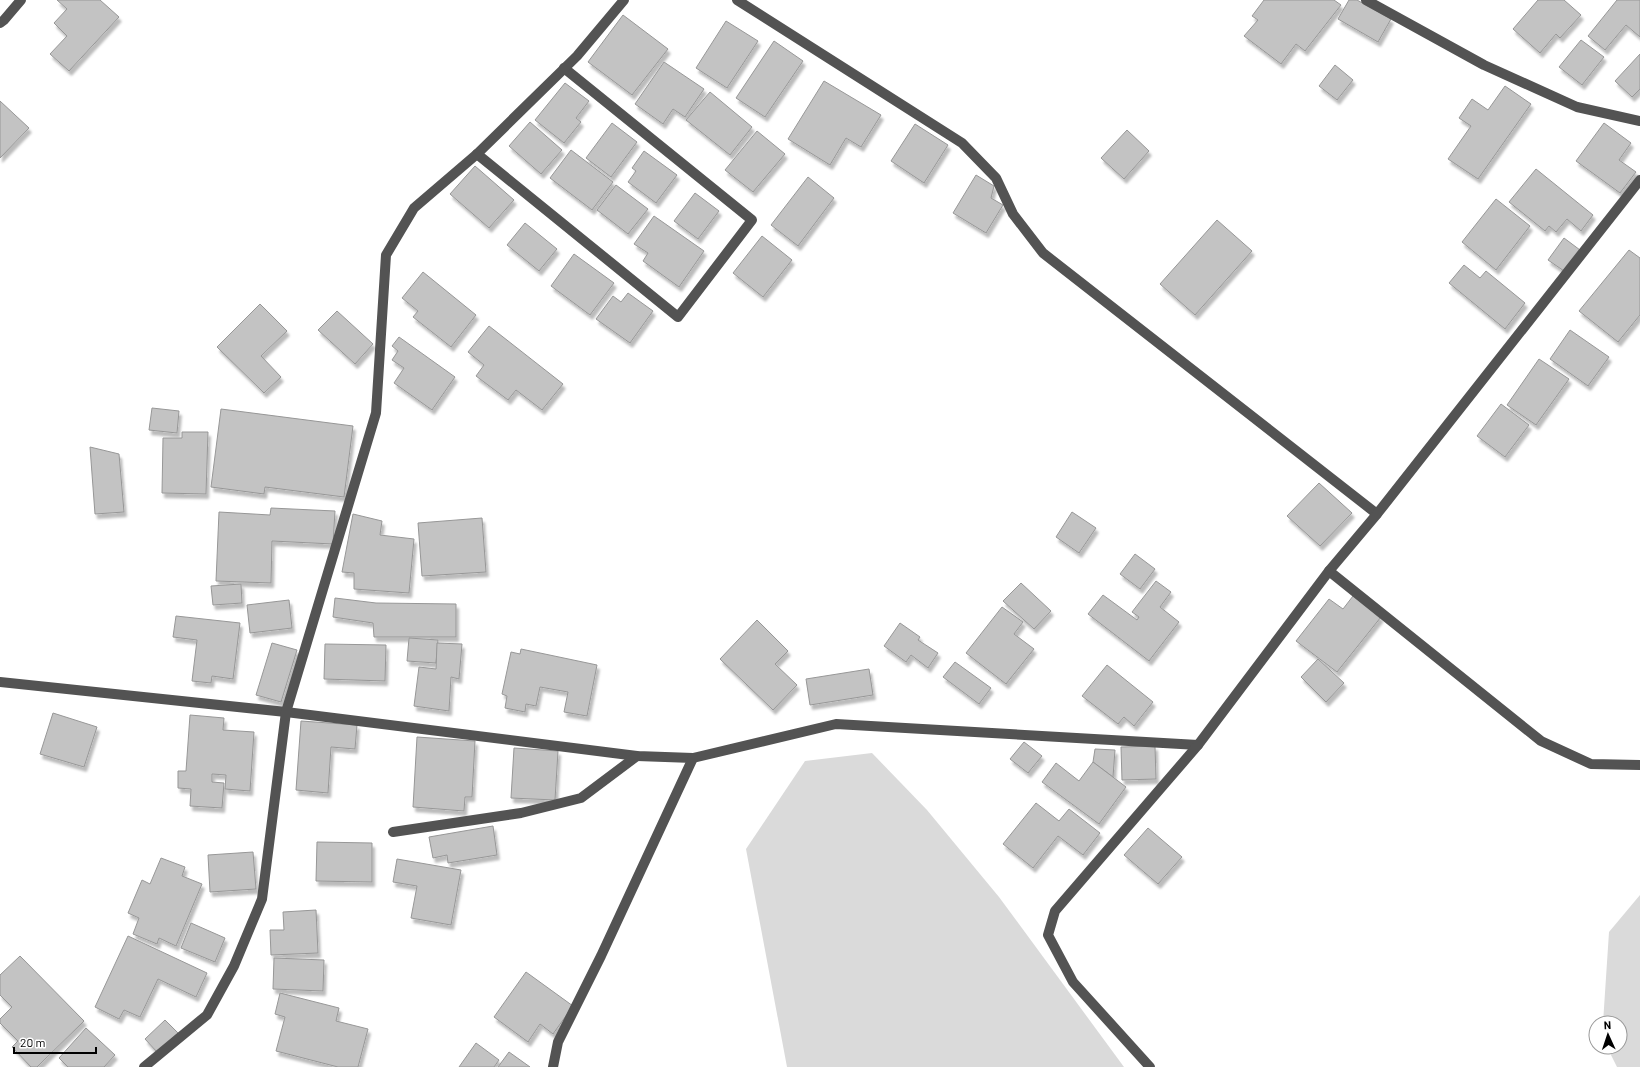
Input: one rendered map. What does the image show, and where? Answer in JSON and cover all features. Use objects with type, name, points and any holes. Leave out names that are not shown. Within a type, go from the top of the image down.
[{"type":"street","points":[[0,22],[21,0]]},
{"type":"street","points":[[144,1067],[207,1015],[234,966],[262,899],[286,712],[376,413],[386,255],[414,208],[477,154],[578,56],[624,0]]},
{"type":"street","points":[[737,0],[962,143],[996,178],[1013,214],[1043,253],[1377,514]]},
{"type":"street","points":[[1366,0],[1484,65],[1577,107],[1640,121]]},
{"type":"street","points":[[477,154],[678,317],[752,220],[564,68]]},
{"type":"street","points":[[1150,1067],[1073,982],[1048,935],[1055,911],[1198,745],[1329,571],[1377,514],[1640,180]]},
{"type":"street","points":[[1329,571],[1541,741],[1591,764],[1640,765]]},
{"type":"street","points":[[0,682],[286,712],[637,756],[693,758],[836,724],[1198,745]]},
{"type":"street","points":[[393,832],[521,813],[581,798],[637,756]]},
{"type":"street","points":[[553,1067],[558,1042],[601,956],[693,758]]},
{"type":"shaded area","points":[[872,753],[927,810],[999,897],[1124,1067],[787,1067],[746,849],[805,761]]},
{"type":"shaded area","points":[[1640,895],[1640,1067],[1617,1067],[1611,1055],[1628,1055],[1628,1015],[1604,1015],[1609,932]]},
{"type":"building","points":[[57,0],[100,0],[119,17],[69,71],[50,54],[67,36],[54,23],[67,9]]},
{"type":"building","points":[[1264,0],[1334,0],[1341,5],[1305,51],[1296,44],[1281,64],[1244,36],[1258,20],[1252,16]]},
{"type":"building","points":[[1349,0],[1357,0],[1391,19],[1378,42],[1338,19]]},
{"type":"building","points":[[1538,0],[1564,0],[1581,15],[1560,38],[1556,34],[1540,53],[1513,29]]},
{"type":"building","points":[[1617,0],[1640,0],[1640,37],[1626,25],[1605,50],[1588,36]]},
{"type":"building","points":[[623,15],[668,49],[632,95],[588,62]]},
{"type":"building","points":[[726,21],[758,41],[727,88],[696,68]]},
{"type":"building","points":[[1581,40],[1604,57],[1582,85],[1559,67]]},
{"type":"building","points":[[774,41],[803,61],[765,117],[736,98]]},
{"type":"building","points":[[1640,54],[1640,89],[1632,97],[1615,81]]},
{"type":"building","points":[[664,62],[704,89],[685,117],[673,109],[663,124],[635,104]]},
{"type":"building","points":[[1335,65],[1353,80],[1337,100],[1319,86]]},
{"type":"building","points":[[824,81],[881,115],[861,147],[846,138],[830,165],[788,139]]},
{"type":"building","points":[[565,83],[589,101],[576,118],[581,122],[564,143],[535,120]]},
{"type":"building","points":[[1505,86],[1531,104],[1478,179],[1448,159],[1471,126],[1459,118],[1472,99],[1488,110]]},
{"type":"building","points":[[710,92],[752,127],[730,155],[686,120]]},
{"type":"building","points":[[0,101],[29,128],[0,158]]},
{"type":"building","points":[[530,122],[562,150],[541,174],[509,146]]},
{"type":"building","points":[[612,123],[637,142],[611,177],[586,158]]},
{"type":"building","points":[[1604,123],[1631,143],[1619,160],[1636,172],[1620,193],[1576,161]]},
{"type":"building","points":[[915,124],[948,145],[924,183],[891,161]]},
{"type":"building","points":[[1127,130],[1149,151],[1124,179],[1101,158]]},
{"type":"building","points":[[757,131],[785,154],[753,192],[725,170]]},
{"type":"building","points":[[571,150],[613,182],[592,210],[550,178]]},
{"type":"building","points":[[644,151],[677,175],[656,203],[628,182],[636,171],[632,168]]},
{"type":"building","points":[[475,166],[514,200],[489,228],[450,194]]},
{"type":"building","points":[[1536,169],[1593,215],[1581,231],[1567,219],[1556,232],[1549,226],[1545,231],[1509,202]]},
{"type":"building","points":[[976,175],[994,186],[991,198],[1003,205],[986,233],[953,213]]},
{"type":"building","points":[[808,177],[834,198],[798,246],[771,225]]},
{"type":"building","points":[[616,185],[648,209],[628,234],[597,210]]},
{"type":"building","points":[[695,193],[719,211],[698,239],[674,221]]},
{"type":"building","points":[[1496,199],[1530,226],[1496,270],[1462,242]]},
{"type":"building","points":[[654,216],[704,251],[679,287],[643,261],[648,253],[634,244]]},
{"type":"building","points":[[1217,220],[1252,251],[1195,315],[1160,284]]},
{"type":"building","points":[[525,223],[557,249],[539,271],[507,245]]},
{"type":"building","points":[[762,236],[792,260],[763,297],[733,273]]},
{"type":"building","points":[[1564,238],[1580,250],[1564,271],[1548,260]]},
{"type":"building","points":[[1629,250],[1640,258],[1640,315],[1618,342],[1579,311]]},
{"type":"building","points":[[574,254],[614,283],[590,315],[551,286]]},
{"type":"building","points":[[1464,265],[1480,278],[1486,271],[1525,303],[1505,329],[1449,283]]},
{"type":"building","points":[[423,272],[476,315],[451,347],[413,317],[418,311],[402,298]]},
{"type":"building","points":[[628,293],[653,311],[630,343],[596,319],[613,296],[621,302]]},
{"type":"building","points":[[260,304],[287,331],[261,356],[281,377],[264,393],[217,347]]},
{"type":"building","points":[[337,311],[373,344],[355,364],[318,330]]},
{"type":"building","points":[[489,326],[563,384],[542,410],[516,390],[508,400],[476,376],[484,365],[468,352]]},
{"type":"building","points":[[1570,330],[1609,357],[1588,386],[1550,359]]},
{"type":"building","points":[[399,337],[455,377],[432,410],[394,383],[404,368],[392,360],[398,351],[392,346]]},
{"type":"building","points":[[1539,359],[1569,379],[1536,425],[1507,405]]},
{"type":"building","points":[[1501,404],[1529,425],[1505,457],[1477,436]]},
{"type":"building","points":[[152,408],[179,411],[177,433],[149,430]]},
{"type":"building","points":[[221,409],[353,426],[344,497],[265,487],[264,494],[211,487]]},
{"type":"building","points":[[182,432],[208,432],[206,494],[162,493],[163,438],[182,438]]},
{"type":"building","points":[[90,447],[119,454],[124,512],[95,514]]},
{"type":"building","points":[[1319,483],[1352,513],[1320,546],[1287,516]]},
{"type":"building","points":[[271,508],[335,511],[333,544],[272,541],[271,583],[216,581],[219,512],[270,515]]},
{"type":"building","points":[[1072,512],[1096,528],[1079,553],[1056,537]]},
{"type":"building","points":[[353,514],[382,521],[380,535],[414,539],[409,593],[354,589],[354,573],[342,572]]},
{"type":"building","points":[[482,518],[486,572],[422,576],[418,523]]},
{"type":"building","points":[[1135,554],[1155,569],[1140,589],[1120,574]]},
{"type":"building","points":[[1156,581],[1171,592],[1160,607],[1179,622],[1149,661],[1088,614],[1103,595],[1137,620],[1139,617],[1132,612]]},
{"type":"building","points":[[1021,583],[1051,611],[1034,629],[1003,601]]},
{"type":"building","points":[[241,584],[242,603],[213,605],[211,586]]},
{"type":"building","points":[[1353,596],[1381,617],[1337,672],[1296,641],[1329,599],[1343,609]]},
{"type":"building","points":[[335,598],[376,603],[456,604],[456,637],[374,637],[373,623],[333,617]]},
{"type":"building","points":[[289,600],[292,628],[250,633],[247,605]]},
{"type":"building","points":[[1002,607],[1023,622],[1014,634],[1034,649],[1006,684],[966,653]]},
{"type":"building","points":[[176,616],[240,623],[233,679],[212,676],[211,683],[192,681],[197,640],[173,637]]},
{"type":"building","points":[[757,620],[788,651],[775,664],[797,685],[773,710],[720,659]]},
{"type":"building","points":[[900,623],[920,637],[918,640],[938,653],[928,668],[911,655],[906,662],[884,646]]},
{"type":"building","points":[[409,638],[438,640],[436,663],[407,661]]},
{"type":"building","points":[[272,643],[297,650],[281,702],[256,695]]},
{"type":"building","points":[[437,643],[462,644],[459,679],[451,677],[449,711],[414,706],[419,667],[436,669]]},
{"type":"building","points":[[325,644],[386,645],[385,681],[324,679]]},
{"type":"building","points":[[521,649],[597,665],[587,716],[564,712],[568,692],[540,687],[536,706],[526,704],[525,712],[505,708],[507,696],[502,694],[511,652],[520,654]]},
{"type":"building","points":[[1318,659],[1344,683],[1326,702],[1301,677]]},
{"type":"building","points":[[955,662],[991,688],[979,704],[943,677]]},
{"type":"building","points":[[1107,665],[1153,702],[1134,726],[1124,717],[1118,724],[1082,696]]},
{"type":"building","points":[[869,669],[873,695],[810,705],[806,679]]},
{"type":"building","points":[[53,713],[97,727],[84,767],[40,754]]},
{"type":"building","points":[[190,715],[224,718],[223,730],[254,732],[250,791],[225,789],[226,775],[212,774],[212,782],[224,783],[222,808],[190,806],[191,789],[178,788],[178,771],[186,771]]},
{"type":"building","points":[[301,721],[357,725],[355,749],[331,747],[328,793],[296,790]]},
{"type":"building","points":[[417,737],[475,741],[472,797],[465,797],[464,811],[413,807]]},
{"type":"building","points":[[1024,742],[1042,756],[1028,773],[1010,759]]},
{"type":"building","points":[[1155,746],[1156,779],[1122,780],[1121,747]]},
{"type":"building","points":[[514,748],[558,751],[555,800],[511,798]]},
{"type":"building","points":[[1095,749],[1115,750],[1113,777],[1093,762]]},
{"type":"building","points":[[1093,762],[1126,787],[1099,824],[1042,782],[1056,763],[1079,781]]},
{"type":"building","points":[[1036,803],[1059,821],[1069,809],[1100,833],[1083,855],[1058,836],[1033,868],[1003,844]]},
{"type":"building","points":[[493,826],[497,855],[448,863],[447,855],[433,858],[429,837]]},
{"type":"building","points":[[1148,828],[1182,857],[1158,884],[1124,855]]},
{"type":"building","points":[[317,842],[372,843],[372,882],[316,881]]},
{"type":"building","points":[[253,852],[256,889],[210,892],[208,855]]},
{"type":"building","points":[[161,858],[185,867],[182,876],[202,884],[176,946],[159,938],[157,944],[133,934],[139,918],[128,913],[142,880],[150,884]]},
{"type":"building","points":[[397,859],[461,870],[451,925],[411,918],[417,886],[393,882]]},
{"type":"building","points":[[316,910],[318,953],[271,955],[270,930],[284,930],[283,912]]},
{"type":"building","points":[[191,923],[225,938],[215,962],[181,948]]},
{"type":"building","points":[[128,936],[207,973],[196,997],[158,979],[140,1017],[124,1010],[119,1019],[95,1007]]},
{"type":"building","points":[[20,956],[84,1021],[37,1067],[31,1067],[12,1047],[18,1041],[0,1023],[0,1019],[12,1007],[0,995],[0,975]]},
{"type":"building","points":[[274,958],[324,960],[323,991],[273,989]]},
{"type":"building","points":[[526,972],[573,1006],[553,1034],[540,1024],[528,1042],[494,1017]]},
{"type":"building","points":[[280,993],[339,1008],[336,1021],[368,1029],[358,1067],[338,1067],[276,1051],[285,1017],[275,1014]]},
{"type":"building","points":[[165,1020],[178,1033],[157,1052],[145,1039]]},
{"type":"building","points":[[86,1028],[115,1055],[104,1067],[68,1067],[59,1058]]},
{"type":"building","points":[[476,1043],[499,1060],[494,1067],[459,1067]]},
{"type":"building","points":[[509,1052],[530,1067],[498,1067]]}]
